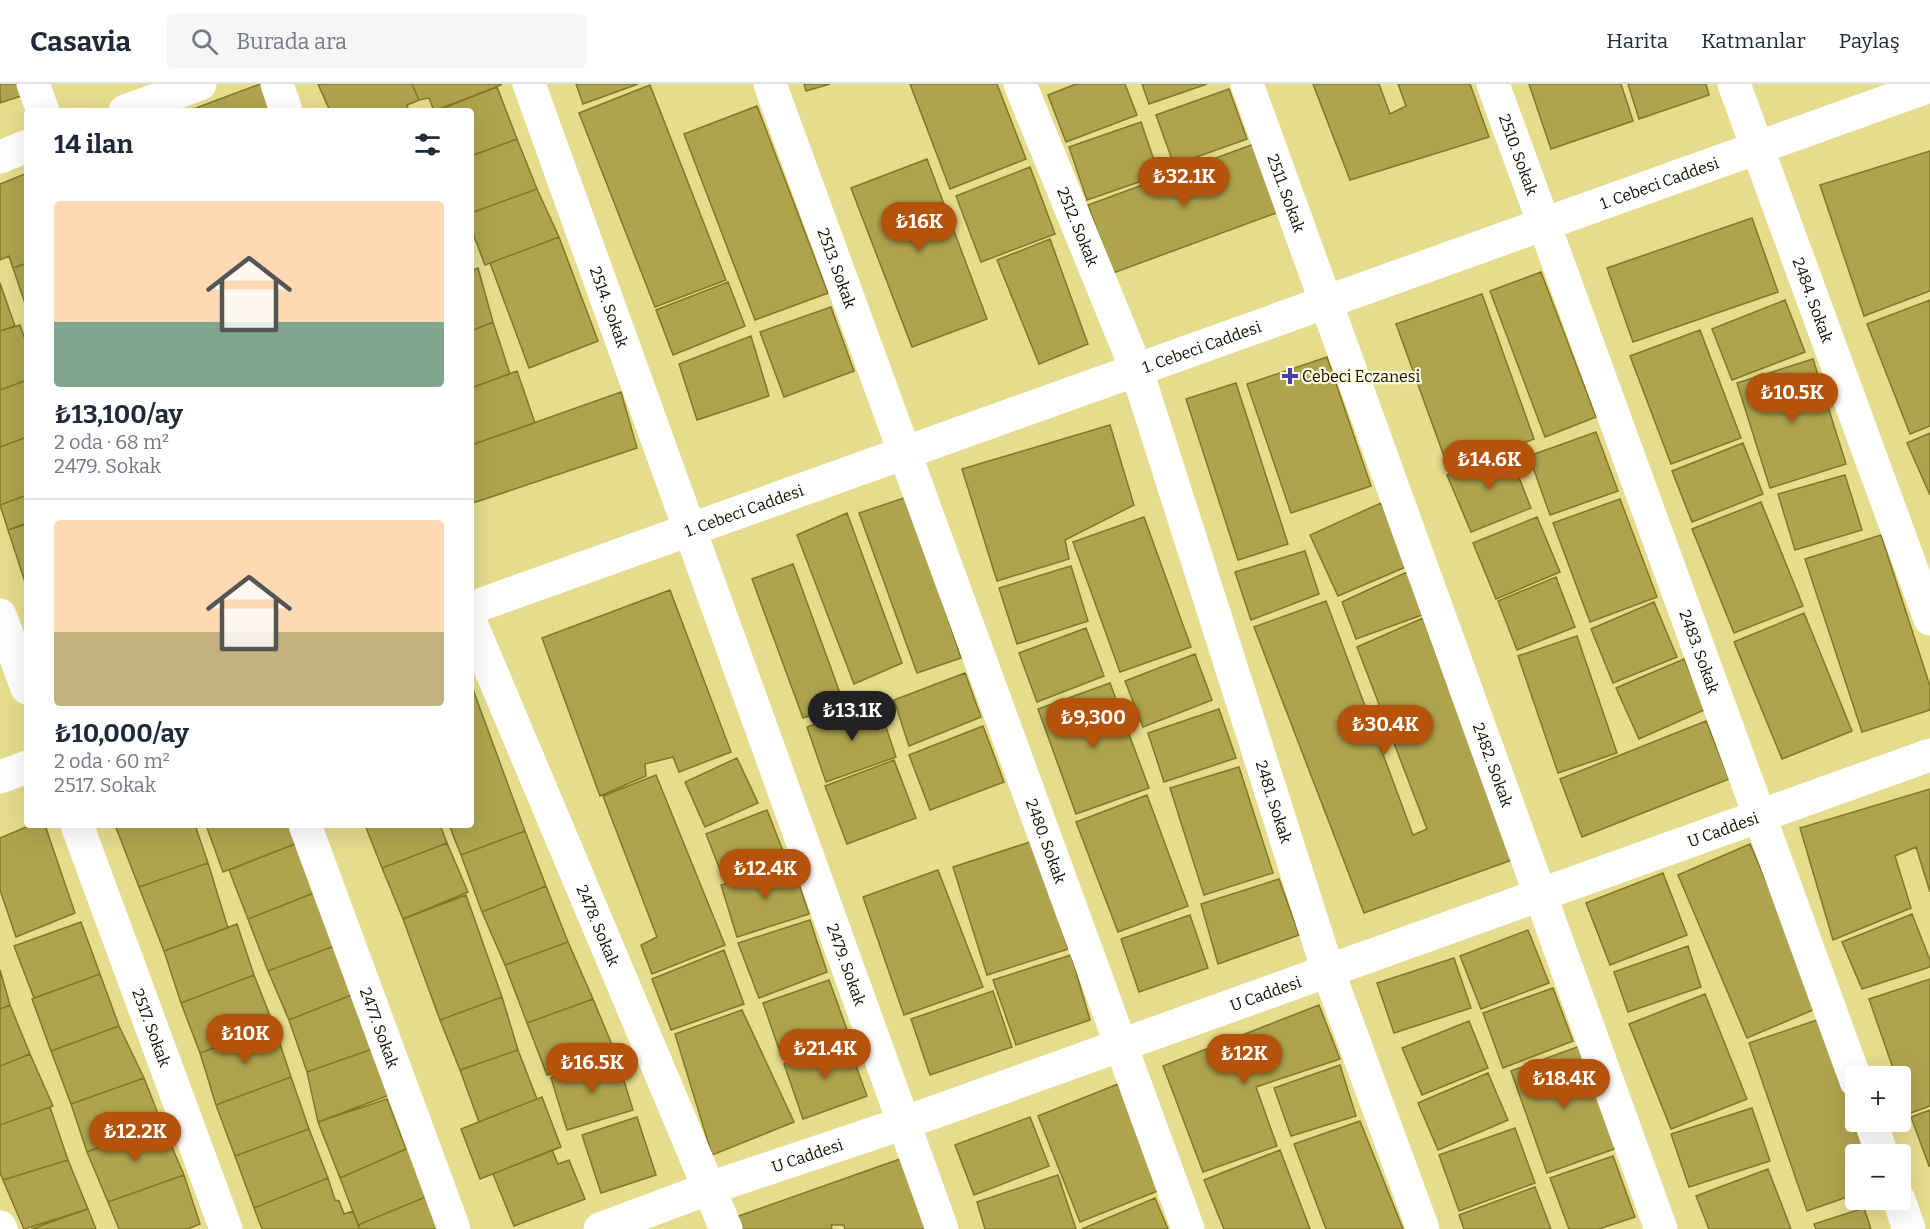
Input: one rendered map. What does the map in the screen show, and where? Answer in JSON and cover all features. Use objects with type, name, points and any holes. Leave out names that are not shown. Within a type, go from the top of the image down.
[{"type":"street","points":[[33,84],[41,108]]},
{"type":"street","points":[[133,108],[200,84]]},
{"type":"street","points":[[276,84],[285,108]]},
{"type":"street","name":"2514. Sokak","points":[[529,84],[690,530]]},
{"type":"street","name":"2513. Sokak","points":[[770,84],[903,453]]},
{"type":"street","name":"2512. Sokak","points":[[1020,84],[1137,371]]},
{"type":"street","name":"2511. Sokak","points":[[1247,84],[1324,303]]},
{"type":"street","name":"2510. Sokak","points":[[1493,84],[1544,224]]},
{"type":"street","name":"2484. Sokak","points":[[1734,84],[1930,620]]},
{"type":"street","name":"1. Cebeci Caddesi","points":[[474,607],[1930,86]]},
{"type":"street","points":[[0,156],[24,147]]},
{"type":"street","name":"2483. Sokak","points":[[1544,224],[1851,1066]]},
{"type":"street","name":"2482. Sokak","points":[[1324,303],[1661,1229]]},
{"type":"street","name":"2481. Sokak","points":[[1137,371],[1328,970],[1423,1229]]},
{"type":"street","name":"2480. Sokak","points":[[903,453],[1188,1229]]},
{"type":"street","name":"2479. Sokak","points":[[690,530],[942,1229]]},
{"type":"street","points":[[0,615],[24,680]]},
{"type":"street","name":"2478. Sokak","points":[[474,630],[726,1229]]},
{"type":"street","name":"U Caddesi","points":[[600,1229],[710,1188],[904,1123],[1930,755]]},
{"type":"street","points":[[0,777],[24,768]]},
{"type":"street","name":"2517. Sokak","points":[[79,828],[226,1229]]},
{"type":"street","name":"2477. Sokak","points":[[306,828],[454,1229]]},
{"type":"street","points":[[1902,1210],[1909,1229]]},
{"type":"building","points":[[0,84],[26,84],[30,93],[0,103]]},
{"type":"building","points":[[264,84],[273,108],[196,108]]},
{"type":"building","points":[[318,84],[412,84],[419,100],[407,105],[408,108],[329,108]]},
{"type":"building","points":[[412,84],[501,84],[442,108],[433,108],[429,98],[419,100]]},
{"type":"building","points":[[576,84],[638,84],[583,104]]},
{"type":"building","points":[[804,84],[830,84],[806,91]]},
{"type":"building","points":[[910,84],[997,84],[1026,159],[950,189]]},
{"type":"building","points":[[1076,84],[1125,84],[1137,115],[1066,142],[1048,95]]},
{"type":"building","points":[[1142,84],[1207,84],[1149,104]]},
{"type":"building","points":[[1313,84],[1379,84],[1390,114],[1406,106],[1398,84],[1470,84],[1489,137],[1350,180]]},
{"type":"building","points":[[1529,84],[1621,84],[1633,121],[1551,149]]},
{"type":"building","points":[[1628,84],[1706,84],[1709,95],[1639,119]]},
{"type":"building","points":[[650,85],[726,280],[655,307],[579,113]]},
{"type":"building","points":[[497,87],[517,139],[474,155],[474,108],[444,108]]},
{"type":"building","points":[[1229,89],[1247,139],[1174,165],[1156,115]]},
{"type":"building","points":[[757,106],[828,293],[755,320],[684,134]]},
{"type":"building","points":[[1141,122],[1159,175],[1087,200],[1069,147]]},
{"type":"building","points":[[517,139],[537,189],[474,212],[474,155]]},
{"type":"building","points":[[1254,144],[1279,212],[1113,273],[1088,205]]},
{"type":"building","points":[[1930,151],[1930,291],[1864,316],[1820,185]]},
{"type":"building","points":[[927,159],[987,319],[912,347],[851,188]]},
{"type":"building","points":[[1030,167],[1055,234],[981,262],[956,196]]},
{"type":"building","points":[[24,174],[24,264],[13,268],[9,256],[0,260],[0,184]]},
{"type":"building","points":[[537,189],[559,237],[485,265],[474,236],[474,212]]},
{"type":"building","points":[[1752,218],[1778,292],[1633,342],[1607,268]]},
{"type":"building","points":[[559,237],[598,341],[529,368],[490,263]]},
{"type":"building","points":[[1050,239],[1088,344],[1039,364],[997,260]]},
{"type":"building","points":[[24,264],[24,300],[13,268]]},
{"type":"building","points":[[478,268],[493,322],[474,330],[474,270]]},
{"type":"building","points":[[1541,272],[1596,417],[1545,437],[1490,291]]},
{"type":"building","points":[[728,282],[745,326],[673,355],[656,310]]},
{"type":"building","points":[[0,283],[15,326],[0,331]]},
{"type":"building","points":[[1482,294],[1534,439],[1449,470],[1396,324]]},
{"type":"building","points":[[1785,300],[1805,352],[1732,380],[1712,329]]},
{"type":"building","points":[[1930,300],[1930,426],[1910,434],[1867,324]]},
{"type":"building","points":[[831,307],[854,371],[784,397],[760,332]]},
{"type":"building","points":[[493,322],[510,374],[474,387],[474,330]]},
{"type":"building","points":[[20,325],[24,336],[24,381],[0,390],[0,331]]},
{"type":"building","points":[[1700,330],[1741,438],[1671,464],[1630,356]]},
{"type":"building","points":[[751,336],[769,396],[697,420],[679,364]]},
{"type":"building","points":[[1327,357],[1371,486],[1291,513],[1247,384]]},
{"type":"building","points":[[1813,359],[1846,464],[1770,488],[1737,383]]},
{"type":"building","points":[[517,371],[535,423],[474,444],[474,387]]},
{"type":"building","points":[[24,381],[24,438],[0,447],[0,390]]},
{"type":"building","points":[[1236,383],[1288,544],[1238,560],[1186,399]]},
{"type":"building","points":[[621,392],[637,448],[474,503],[474,444]]},
{"type":"building","points":[[1110,425],[1134,505],[1065,540],[1069,559],[997,581],[962,469]]},
{"type":"building","points":[[1596,432],[1618,491],[1550,515],[1529,456]]},
{"type":"building","points":[[1930,433],[1930,495],[1907,443]]},
{"type":"building","points":[[24,438],[24,496],[0,505],[0,447]]},
{"type":"building","points":[[1743,443],[1763,494],[1692,522],[1672,471]]},
{"type":"building","points":[[1508,450],[1531,508],[1471,532],[1447,475]]},
{"type":"building","points":[[1845,475],[1862,530],[1795,550],[1778,494]]},
{"type":"building","points":[[24,496],[24,524],[8,530],[0,505]]},
{"type":"building","points":[[907,497],[961,658],[917,673],[859,513]]},
{"type":"building","points":[[1620,499],[1657,597],[1590,622],[1553,523]]},
{"type":"building","points":[[1761,502],[1803,606],[1734,633],[1692,529]]},
{"type":"building","points":[[1381,503],[1408,566],[1338,596],[1310,535]]},
{"type":"building","points":[[847,513],[902,663],[854,684],[797,535]]},
{"type":"building","points":[[1144,517],[1191,647],[1120,672],[1073,542]]},
{"type":"building","points":[[1537,517],[1560,572],[1496,599],[1473,543]]},
{"type":"building","points":[[24,525],[24,579],[8,530]]},
{"type":"building","points":[[1881,535],[1930,686],[1930,710],[1862,732],[1805,559]]},
{"type":"building","points":[[1305,551],[1319,594],[1251,620],[1235,572]]},
{"type":"building","points":[[793,564],[844,704],[803,718],[752,579]]},
{"type":"building","points":[[1071,566],[1088,621],[1017,644],[999,588]]},
{"type":"building","points":[[1407,572],[1422,615],[1356,639],[1342,602]]},
{"type":"building","points":[[1556,577],[1575,627],[1517,650],[1498,601]]},
{"type":"building","points":[[670,590],[731,752],[679,772],[673,757],[645,764],[646,776],[600,796],[542,638]]},
{"type":"building","points":[[1326,601],[1413,835],[1427,829],[1357,647],[1423,618],[1512,860],[1364,913],[1254,627]]},
{"type":"building","points":[[1654,602],[1677,657],[1613,683],[1591,629]]},
{"type":"building","points":[[1804,613],[1852,731],[1782,759],[1734,642]]},
{"type":"building","points":[[1086,628],[1104,676],[1037,702],[1019,653]]},
{"type":"building","points":[[1577,636],[1617,753],[1558,773],[1518,656]]},
{"type":"building","points":[[1195,654],[1212,700],[1143,727],[1125,681]]},
{"type":"building","points":[[1684,659],[1706,709],[1639,739],[1616,688]]},
{"type":"building","points":[[965,673],[981,717],[909,746],[894,700]]},
{"type":"building","points":[[1110,683],[1149,788],[1076,814],[1038,709]]},
{"type":"building","points":[[474,692],[525,831],[461,855],[450,828],[474,828]]},
{"type":"building","points":[[878,703],[896,757],[826,782],[807,727]]},
{"type":"building","points":[[1219,709],[1236,758],[1164,782],[1148,733]]},
{"type":"building","points":[[1706,721],[1729,779],[1582,837],[1560,779]]},
{"type":"building","points":[[983,726],[1004,782],[930,810],[909,755]]},
{"type":"building","points":[[737,758],[758,803],[705,827],[685,782]]},
{"type":"building","points":[[894,760],[916,818],[847,844],[825,786]]},
{"type":"building","points":[[1239,767],[1273,873],[1204,895],[1170,788]]},
{"type":"building","points":[[656,775],[725,945],[652,974],[641,945],[657,937],[603,796]]},
{"type":"building","points":[[1930,789],[1930,892],[1916,847],[1895,856],[1911,908],[1833,940],[1800,828]]},
{"type":"building","points":[[1147,795],[1188,906],[1118,932],[1076,822]]},
{"type":"building","points":[[767,810],[785,856],[724,880],[706,834]]},
{"type":"building","points":[[24,828],[46,828],[75,913],[16,937],[0,890],[0,838]]},
{"type":"building","points":[[116,828],[196,828],[208,863],[139,887]]},
{"type":"building","points":[[207,828],[301,828],[305,840],[223,872]]},
{"type":"building","points":[[366,828],[441,828],[447,843],[382,868]]},
{"type":"building","points":[[525,831],[546,886],[482,912],[461,855]]},
{"type":"building","points":[[305,840],[324,889],[248,919],[229,870]]},
{"type":"building","points":[[1033,841],[1068,949],[987,975],[953,867]]},
{"type":"building","points":[[447,843],[468,892],[403,919],[382,868]]},
{"type":"building","points":[[1750,844],[1820,1007],[1747,1038],[1678,875]]},
{"type":"building","points":[[208,863],[228,928],[164,951],[139,887]]},
{"type":"building","points":[[792,863],[809,914],[737,937],[721,885]]},
{"type":"building","points":[[938,870],[983,987],[904,1015],[863,897]]},
{"type":"building","points":[[1663,873],[1687,935],[1610,965],[1586,903]]},
{"type":"building","points":[[1279,879],[1299,935],[1218,964],[1201,904]]},
{"type":"building","points":[[546,886],[568,942],[505,965],[482,912]]},
{"type":"building","points":[[324,889],[342,943],[268,971],[248,919]]},
{"type":"building","points":[[466,895],[502,997],[440,1020],[403,919]]},
{"type":"building","points":[[1912,914],[1930,960],[1930,967],[1862,989],[1842,942]]},
{"type":"building","points":[[1190,915],[1208,968],[1139,992],[1121,939]]},
{"type":"building","points":[[810,920],[827,972],[759,998],[738,943]]},
{"type":"building","points":[[81,922],[100,974],[34,998],[14,946]]},
{"type":"building","points":[[237,924],[254,975],[181,1003],[164,951]]},
{"type":"building","points":[[1528,930],[1549,983],[1481,1009],[1460,956]]},
{"type":"building","points":[[568,942],[593,999],[527,1023],[505,965]]},
{"type":"building","points":[[342,943],[359,992],[289,1020],[268,971]]},
{"type":"building","points":[[1688,946],[1701,987],[1628,1012],[1614,972]]},
{"type":"building","points":[[724,950],[744,1004],[671,1030],[652,979]]},
{"type":"building","points":[[1071,955],[1090,1020],[1016,1045],[993,980]]},
{"type":"building","points":[[1454,958],[1471,1008],[1394,1033],[1377,983]]},
{"type":"building","points":[[0,970],[10,1005],[0,1009]]},
{"type":"building","points":[[100,974],[119,1026],[51,1051],[32,999]]},
{"type":"building","points":[[254,975],[274,1026],[200,1053],[181,1003]]},
{"type":"building","points":[[1930,979],[1930,1106],[1911,1113],[1911,1066],[1892,1066],[1869,999]]},
{"type":"building","points":[[829,980],[849,1035],[782,1058],[763,1003]]},
{"type":"building","points":[[1553,988],[1573,1041],[1503,1068],[1483,1013]]},
{"type":"building","points":[[993,991],[1012,1047],[930,1075],[911,1019]]},
{"type":"building","points":[[359,992],[378,1047],[307,1072],[289,1020]]},
{"type":"building","points":[[1705,994],[1747,1099],[1671,1129],[1629,1024]]},
{"type":"building","points":[[502,997],[518,1050],[460,1070],[440,1020]]},
{"type":"building","points":[[593,999],[615,1052],[547,1075],[527,1023]]},
{"type":"building","points":[[10,1005],[30,1054],[0,1066],[0,1009]]},
{"type":"building","points":[[1319,1005],[1340,1059],[1256,1087],[1277,1146],[1203,1172],[1163,1066]]},
{"type":"building","points":[[742,1010],[794,1122],[712,1155],[675,1034]]},
{"type":"building","points":[[1820,1019],[1845,1091],[1845,1132],[1859,1132],[1863,1144],[1845,1144],[1845,1198],[1807,1211],[1749,1043]]},
{"type":"building","points":[[1469,1021],[1488,1068],[1422,1095],[1402,1048]]},
{"type":"building","points":[[119,1026],[144,1078],[71,1104],[51,1051]]},
{"type":"building","points":[[274,1026],[291,1077],[216,1105],[200,1053]]},
{"type":"building","points":[[847,1041],[867,1096],[803,1119],[784,1064]]},
{"type":"building","points":[[1580,1046],[1617,1148],[1547,1173],[1511,1071]]},
{"type":"building","points":[[378,1047],[395,1093],[318,1122],[307,1072]]},
{"type":"building","points":[[518,1050],[537,1099],[479,1122],[460,1070]]},
{"type":"building","points":[[30,1054],[53,1106],[0,1125],[0,1066]]},
{"type":"building","points":[[617,1058],[633,1110],[567,1130],[551,1078]]},
{"type":"building","points":[[1340,1065],[1356,1116],[1291,1136],[1274,1088]]},
{"type":"building","points":[[1488,1073],[1508,1120],[1438,1150],[1418,1103]]},
{"type":"building","points":[[291,1077],[309,1129],[235,1156],[216,1105]]},
{"type":"building","points":[[144,1078],[162,1124],[87,1152],[71,1104]]},
{"type":"building","points":[[1118,1084],[1160,1190],[1080,1222],[1038,1116]]},
{"type":"building","points":[[542,1097],[561,1147],[480,1179],[461,1129]]},
{"type":"building","points":[[387,1099],[406,1149],[340,1178],[318,1122]]},
{"type":"building","points":[[50,1107],[68,1160],[3,1180],[0,1173],[0,1125]]},
{"type":"building","points":[[1752,1108],[1770,1161],[1689,1187],[1671,1134]]},
{"type":"building","points":[[1930,1110],[1930,1166],[1929,1166],[1911,1117]]},
{"type":"building","points":[[637,1117],[656,1175],[601,1193],[582,1135]]},
{"type":"building","points":[[1030,1117],[1049,1166],[974,1195],[955,1145]]},
{"type":"building","points":[[1360,1121],[1403,1229],[1326,1229],[1294,1144]]},
{"type":"building","points":[[162,1124],[184,1175],[108,1202],[87,1152]]},
{"type":"building","points":[[1515,1128],[1535,1183],[1459,1211],[1439,1155]]},
{"type":"building","points":[[309,1129],[328,1178],[254,1208],[235,1156]]},
{"type":"building","points":[[413,1146],[428,1196],[358,1225],[340,1178]]},
{"type":"building","points":[[552,1150],[558,1164],[569,1160],[585,1199],[514,1226],[493,1174]]},
{"type":"building","points":[[1280,1150],[1310,1229],[1224,1229],[1204,1180]]},
{"type":"building","points":[[1613,1156],[1635,1217],[1599,1229],[1569,1229],[1550,1178]]},
{"type":"building","points":[[900,1159],[926,1229],[845,1229],[844,1225],[831,1225],[832,1229],[741,1229],[736,1217]]},
{"type":"building","points":[[68,1160],[88,1209],[24,1229],[3,1180]]},
{"type":"building","points":[[1768,1169],[1791,1229],[1709,1229],[1696,1196]]},
{"type":"building","points":[[184,1175],[200,1224],[188,1229],[119,1229],[108,1202]]},
{"type":"building","points":[[1058,1175],[1076,1229],[985,1229],[977,1202]]},
{"type":"building","points":[[328,1178],[335,1200],[339,1201],[344,1214],[353,1211],[360,1229],[262,1229],[254,1208]]},
{"type":"building","points":[[1535,1187],[1551,1229],[1464,1229],[1459,1215]]},
{"type":"building","points":[[428,1196],[440,1229],[360,1229],[358,1225]]},
{"type":"building","points":[[1155,1198],[1168,1229],[1082,1229]]},
{"type":"building","points":[[88,1209],[96,1229],[31,1229]]},
{"type":"building","points":[[1858,1210],[1865,1210],[1871,1229],[1816,1229],[1814,1224]]},
{"type":"place","name":"Cebeci Eczanesi","points":[[1290,376]]}]
